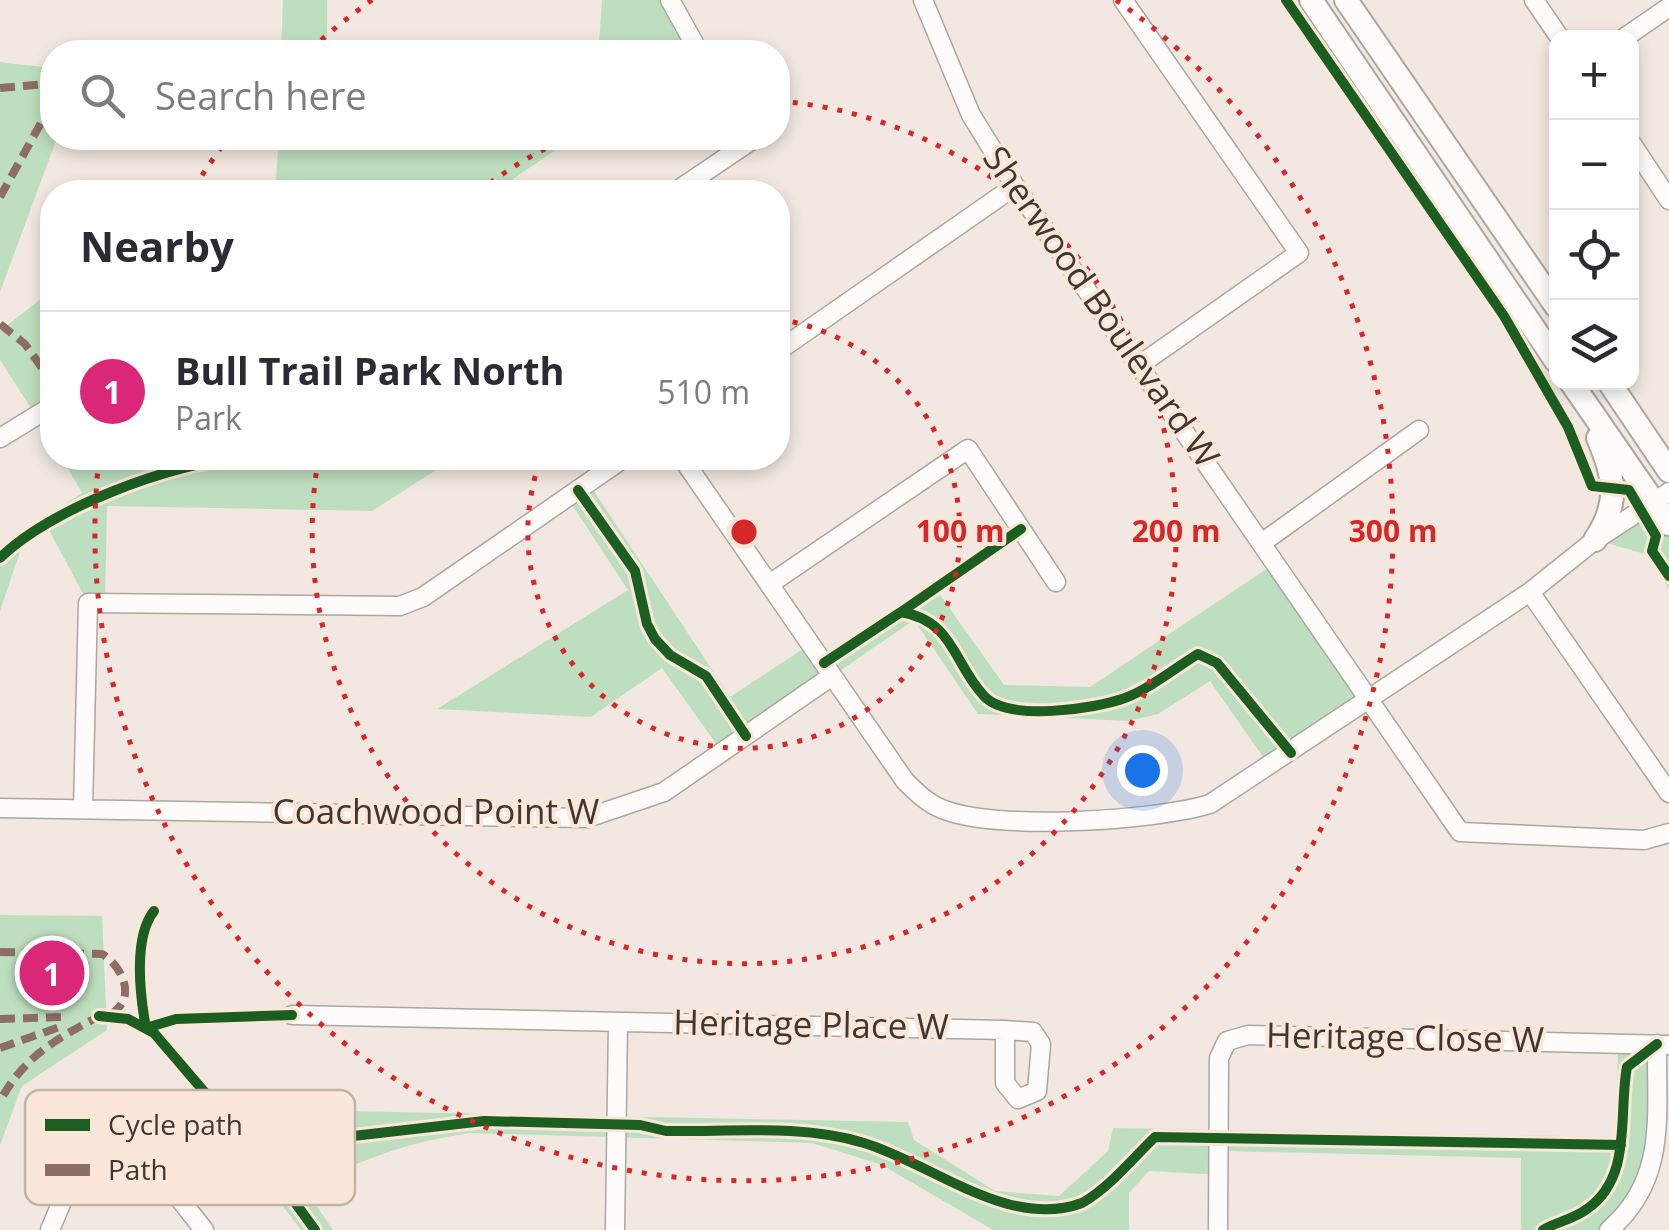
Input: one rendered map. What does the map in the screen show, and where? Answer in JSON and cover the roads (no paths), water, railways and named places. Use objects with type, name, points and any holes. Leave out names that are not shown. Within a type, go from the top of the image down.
[{"type":"main road","points":[[1311,0],[1549,352]]},
{"type":"main road","points":[[1346,0],[1552,300]]},
{"type":"main road","points":[[1576,390],[1661,497],[1669,524]]},
{"type":"main road","points":[[1576,390],[1616,490],[1611,518],[1596,540]]},
{"type":"main road","points":[[1614,390],[1669,471]]},
{"type":"street","points":[[670,0],[692,40]]},
{"type":"street","name":"Sherwood Boulevard W","points":[[924,0],[971,114],[1015,186],[1460,832],[1644,840],[1669,833]]},
{"type":"street","points":[[1123,0],[1299,253],[1141,364]]},
{"type":"street","points":[[1534,0],[1555,30]]},
{"type":"street","points":[[1636,30],[1669,7]]},
{"type":"street","points":[[693,180],[738,150]]},
{"type":"street","points":[[1639,155],[1669,200]]},
{"type":"street","points":[[790,344],[1015,186]]},
{"type":"street","points":[[0,438],[40,413]]},
{"type":"street","points":[[1263,542],[1419,430]]},
{"type":"street","points":[[771,583],[968,450],[1056,582]]},
{"type":"street","points":[[83,809],[88,603],[400,606],[422,597],[607,470]]},
{"type":"street","points":[[691,470],[832,676],[921,797],[940,809],[995,818],[1118,820],[1194,808],[1237,789],[1530,592],[1596,540],[1661,497]]},
{"type":"street","points":[[1530,592],[1669,794]]},
{"type":"street","name":"Coachwood Point W","points":[[0,808],[588,818],[664,792],[832,676]]},
{"type":"street","name":"Heritage Place W","points":[[292,1015],[1005,1030]]},
{"type":"street","points":[[615,1230],[618,1022]]},
{"type":"street","name":"Heritage Close W","points":[[1218,1230],[1219,1058],[1227,1041],[1248,1035],[1663,1044],[1653,1166],[1630,1213],[1610,1230]]},
{"type":"street","points":[[50,1230],[60,1205]]},
{"type":"street","points":[[184,1205],[204,1230]]},
{"type":"place","name":"Bull Trail Park North","points":[[52,973]]}]
